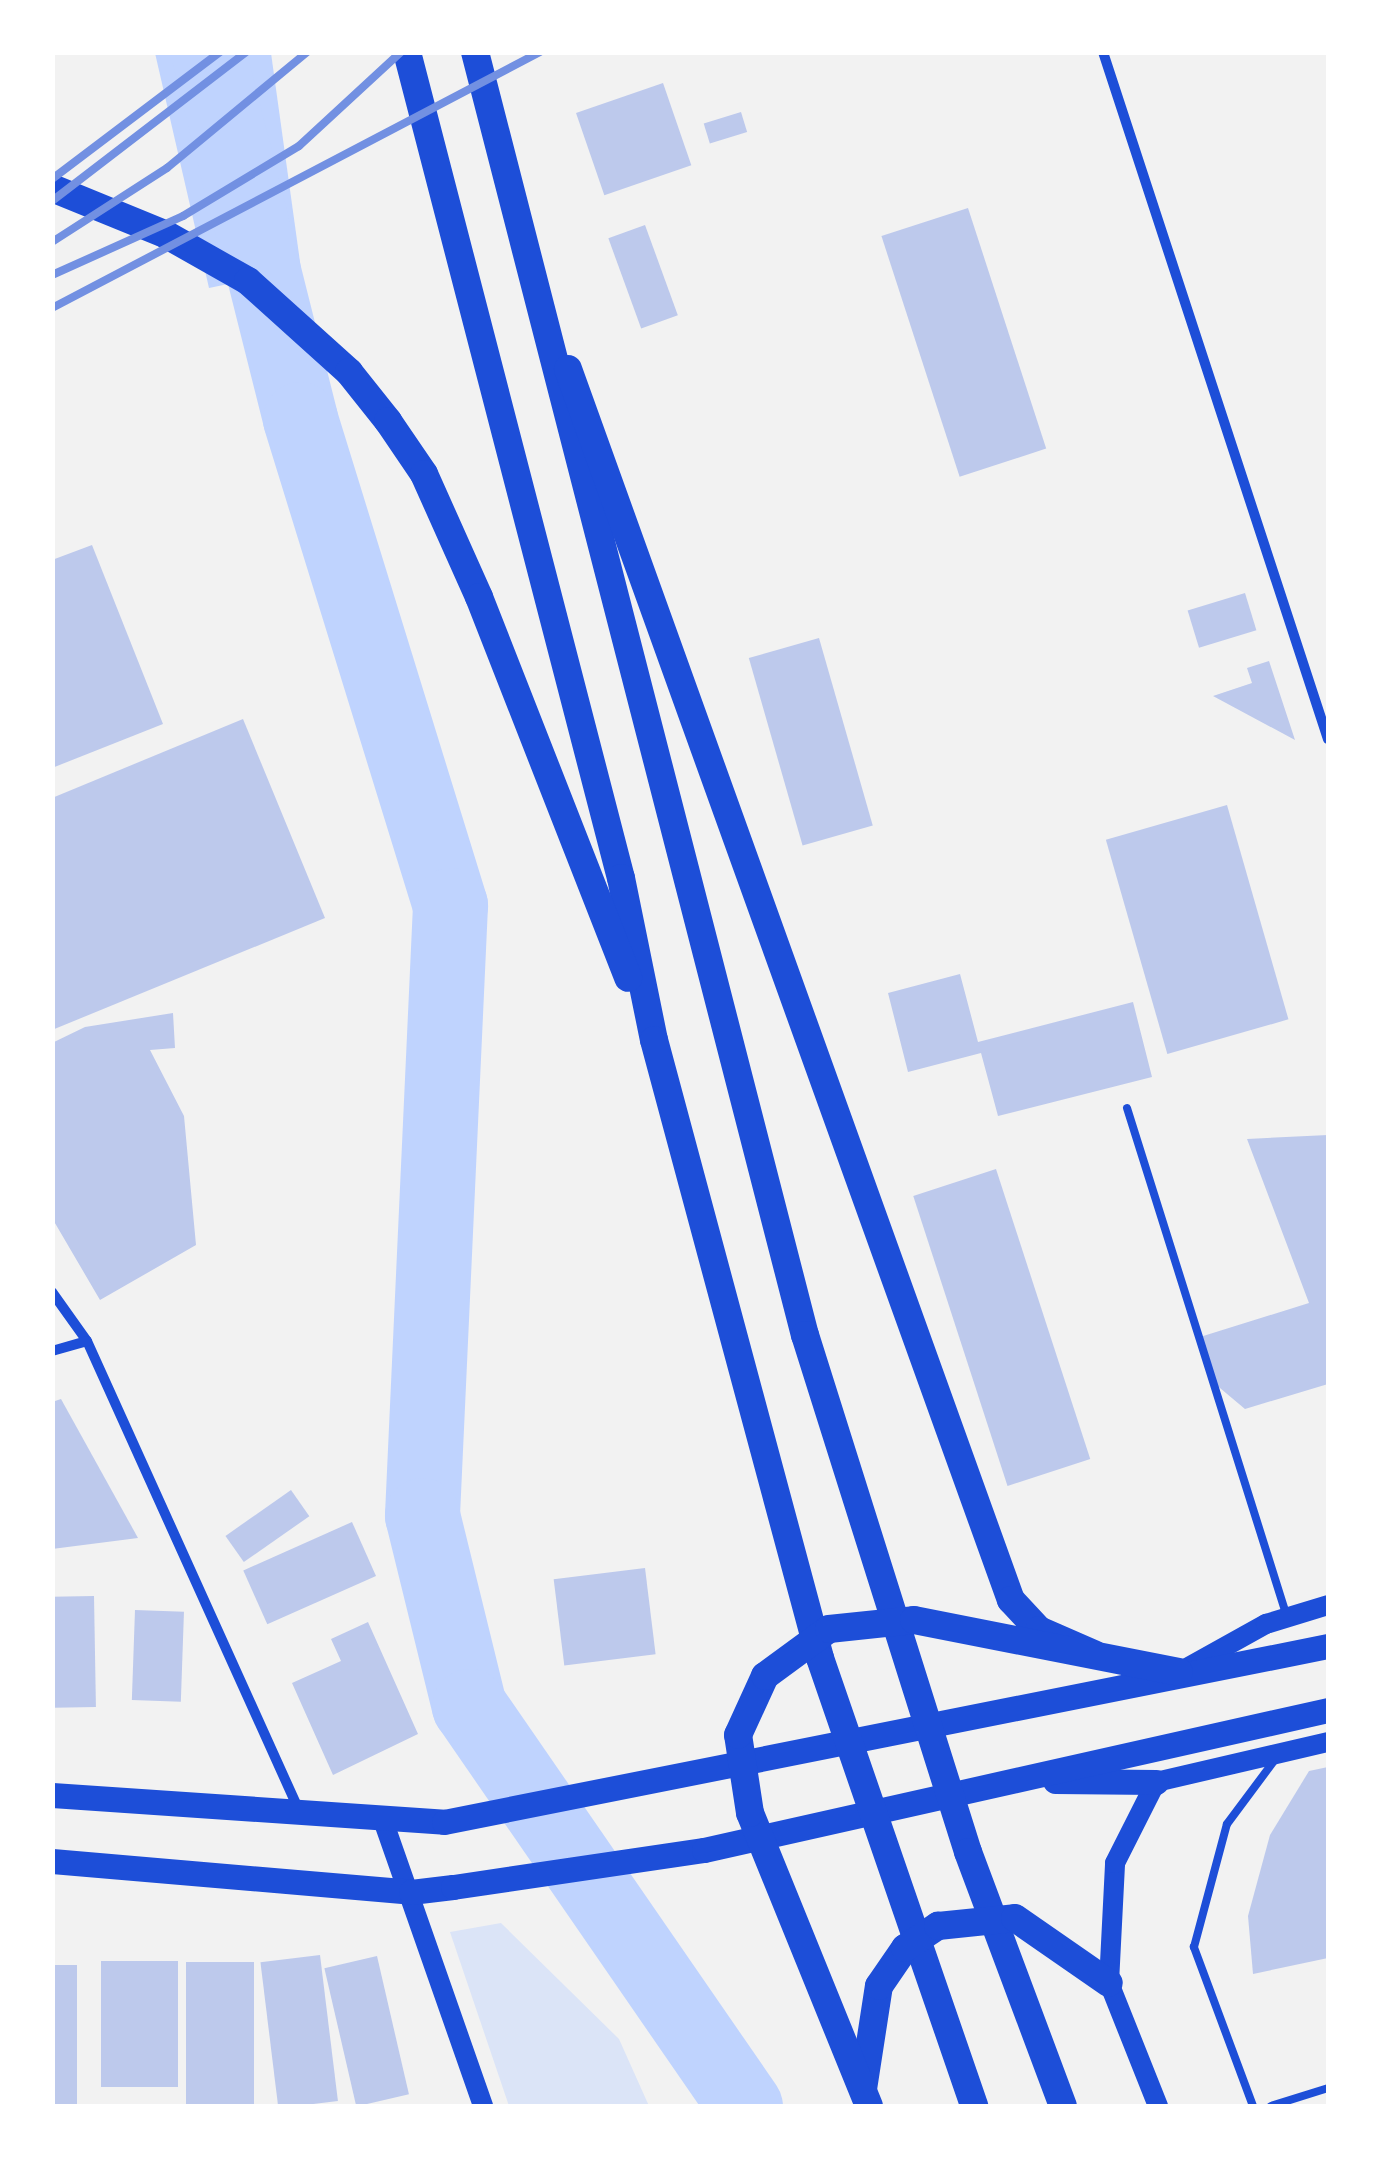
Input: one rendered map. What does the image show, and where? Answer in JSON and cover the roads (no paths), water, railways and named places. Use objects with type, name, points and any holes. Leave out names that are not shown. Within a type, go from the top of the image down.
[{"type":"highway","points":[[407,52],[440,196],[621,878],[654,1040],[820,1658],[974,2106]]},
{"type":"highway","points":[[475,52],[805,1335],[968,1852],[1063,2106]]},
{"type":"highway","points":[[52,188],[165,234],[248,281],[338,360],[388,421],[480,597],[654,1040]]},
{"type":"highway","points":[[522,246],[997,1566],[1039,1630],[1094,1654]]},
{"type":"highway","points":[[866,2099],[758,1839],[739,1770],[744,1707],[794,1647],[829,1629],[924,1620],[1179,1672]]},
{"type":"highway","points":[[866,2099],[880,1986],[904,1948],[938,1926],[1015,1918],[1109,1983]]},
{"type":"main road","points":[[1179,1672],[1287,1617],[1328,1605]]},
{"type":"main road","points":[[52,1795],[302,1818],[444,1822],[739,1770],[1179,1672],[1328,1646]]},
{"type":"main road","points":[[52,1861],[411,1892],[667,1856],[758,1839],[1328,1710]]},
{"type":"main road","points":[[1010,1781],[1156,1782],[1328,1742]]},
{"type":"main road","points":[[1156,1782],[1115,1863],[1109,1983],[1158,2106]]},
{"type":"main road","points":[[384,1823],[482,2106]]},
{"type":"street","points":[[1102,52],[1328,739]]},
{"type":"street","points":[[52,1292],[86,1341],[302,1818]]},
{"type":"street","points":[[52,1352],[86,1341]]},
{"type":"lane","points":[[1127,1108],[1287,1617]]},
{"type":"lane","points":[[1253,2106],[1194,1947],[1227,1824],[1280,1753]]},
{"type":"lane","points":[[1271,2106],[1328,2088]]},
{"type":"water","points":[[155,53],[271,53],[301,269],[209,288]]},
{"type":"waterway","points":[[208,52],[300,419],[450,905],[422,1515],[469,1706],[745,2106]]},
{"type":"railway","points":[[52,179],[220,52]]},
{"type":"railway","points":[[52,201],[246,52]]},
{"type":"railway","points":[[52,242],[167,168],[307,52]]},
{"type":"railway","points":[[52,275],[183,216],[299,146],[401,52]]},
{"type":"railway","points":[[52,308],[540,52]]}]
